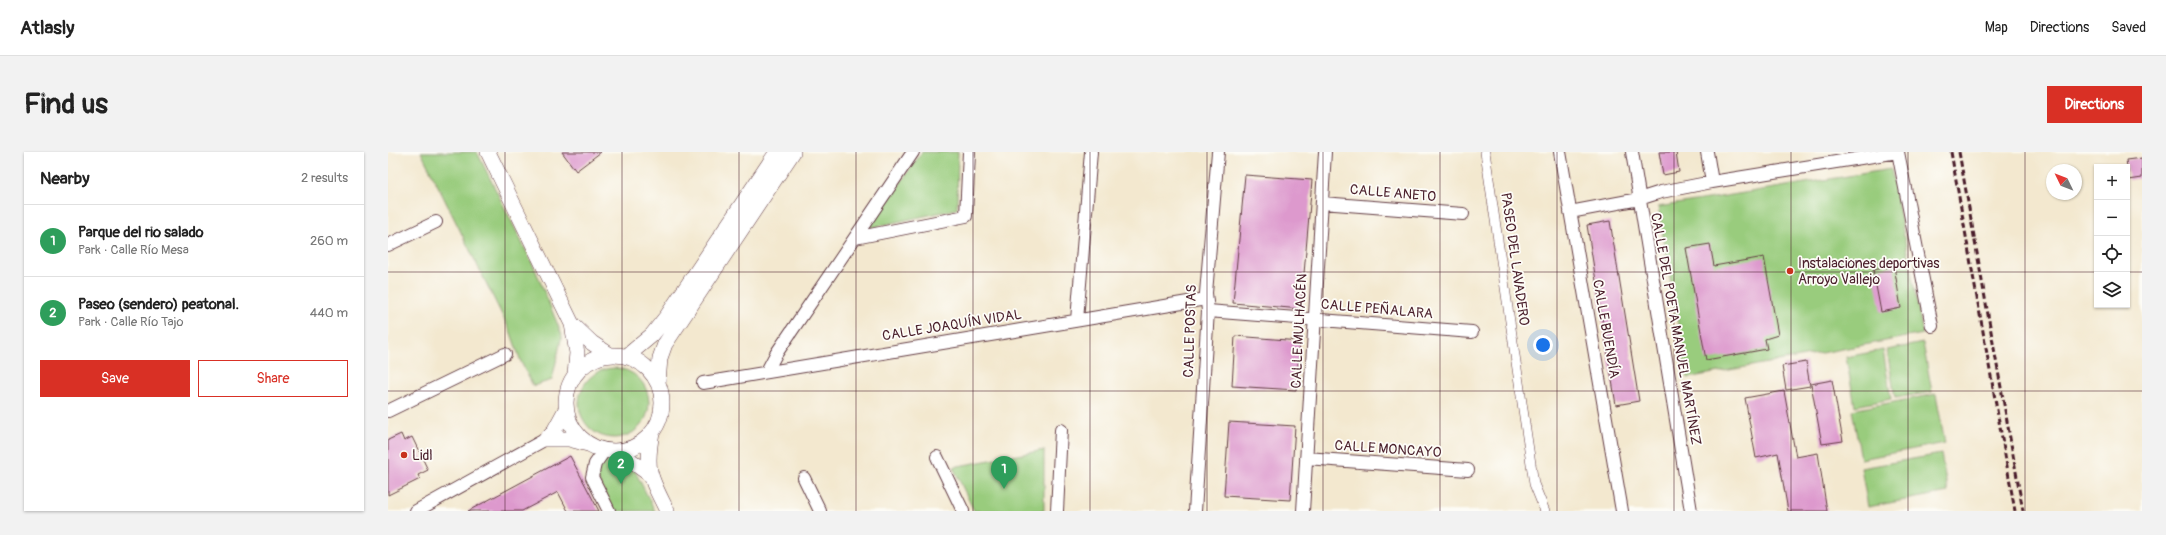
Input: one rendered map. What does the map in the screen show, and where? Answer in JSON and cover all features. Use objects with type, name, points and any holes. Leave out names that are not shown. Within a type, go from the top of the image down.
[{"type":"street","points":[[488,152],[572,324],[577,348],[575,375],[566,397],[566,409],[571,424],[580,436],[649,474]]},
{"type":"street","points":[[627,356],[652,336],[667,316],[777,152]]},
{"type":"street","points":[[658,383],[660,358],[665,344],[793,152]]},
{"type":"street","points":[[767,372],[776,354],[913,152]]},
{"type":"street","points":[[855,238],[966,216],[969,152]]},
{"type":"street","points":[[1077,320],[1091,152]]},
{"type":"street","name":"CALLE POSTAS","points":[[1195,511],[1208,311],[1206,298],[1218,152]]},
{"type":"street","name":"CALLE MULHACÉN","points":[[1303,511],[1325,152]]},
{"type":"street","name":"PASEO DEL LAVADERO","points":[[1485,152],[1534,484],[1545,511]]},
{"type":"street","name":"CALLE BUENDÍA","points":[[1560,152],[1622,511]]},
{"type":"street","name":"CALLE DEL POETA MANUEL MARTÍNEZ","points":[[1632,152],[1691,511]]},
{"type":"street","points":[[1707,152],[1712,182]]},
{"type":"street","points":[[1570,212],[1639,199],[1661,192],[1712,182],[1898,152],[1932,326]]},
{"type":"street","name":"CALLE ANETO","points":[[1322,203],[1463,214]]},
{"type":"street","points":[[388,245],[436,222]]},
{"type":"street","name":"CALLE JOAQUÍN VIDAL","points":[[703,383],[1206,298]]},
{"type":"street","name":"CALLE PEÑALARA","points":[[1208,311],[1472,332]]},
{"type":"street","points":[[572,324],[585,338],[610,355]]},
{"type":"street","points":[[388,411],[505,354]]},
{"type":"street","points":[[546,439],[569,439],[605,449],[636,445],[652,432],[659,421],[662,409],[662,396],[658,383],[645,366],[627,356],[610,355],[597,358],[585,365],[575,375]]},
{"type":"street","points":[[416,511],[546,439],[554,431],[566,409]]},
{"type":"street","points":[[1057,511],[1061,430]]},
{"type":"street","points":[[652,432],[648,455],[649,474],[668,511]]},
{"type":"street","points":[[605,449],[595,464],[592,478],[609,511]]},
{"type":"street","points":[[937,457],[963,511]]},
{"type":"street","name":"CALLE MONCAYO","points":[[1306,458],[1468,470]]},
{"type":"street","points":[[804,478],[820,511]]},
{"type":"green space","points":[[421,152],[477,152],[535,269],[562,335],[552,380],[533,386],[521,362],[511,333]]},
{"type":"green space","points":[[922,152],[958,152],[957,209],[869,228]]},
{"type":"green space","name":"Instalaciones deportivas Arroyo Vallejo","points":[[1891,169],[1923,334],[1687,378],[1658,207]]},
{"type":"green space","points":[[1923,343],[1932,392],[1895,398],[1887,350]]},
{"type":"green space","points":[[1883,350],[1891,399],[1855,406],[1846,357]]},
{"type":"green space","points":[[614,368],[627,371],[639,378],[646,390],[649,403],[646,416],[639,428],[627,435],[614,438],[601,435],[589,428],[582,416],[579,403],[582,390],[589,378],[601,371]]},
{"type":"green space","points":[[1936,394],[1945,443],[1861,459],[1852,410]]},
{"type":"green space","points":[[1044,450],[1044,511],[974,511],[953,467]]},
{"type":"green space","points":[[1941,454],[1948,492],[1868,507],[1861,468]]},
{"type":"green space","points":[[598,459],[621,462],[634,469],[655,511],[614,511],[593,470]]},
{"type":"building","points":[[562,152],[601,152],[576,171]]},
{"type":"building","points":[[1659,152],[1676,152],[1679,172],[1663,175]]},
{"type":"building","points":[[2142,158],[2142,178],[2130,180],[2130,164],[2127,164],[2126,160]]},
{"type":"building","points":[[1245,175],[1312,180],[1301,309],[1233,303]]},
{"type":"building","points":[[1610,221],[1639,401],[1616,405],[1587,225]]},
{"type":"building","points":[[1710,244],[1714,266],[1764,257],[1778,335],[1765,339],[1767,349],[1706,360],[1686,248]]},
{"type":"building","points":[[1894,266],[1901,308],[1881,312],[1873,270]]},
{"type":"building","points":[[1235,336],[1300,341],[1296,390],[1232,386]]},
{"type":"building","points":[[1806,362],[1810,386],[1786,390],[1782,366]]},
{"type":"building","points":[[1832,380],[1843,441],[1822,444],[1811,384]]},
{"type":"building","points":[[1784,391],[1796,457],[1818,453],[1827,511],[1788,511],[1778,453],[1756,458],[1745,398]]},
{"type":"building","points":[[1229,422],[1295,426],[1290,500],[1224,496]]},
{"type":"building","name":"Lidl","points":[[401,434],[404,441],[412,437],[428,470],[418,475],[420,479],[388,495],[388,440]]},
{"type":"building","points":[[570,456],[599,511],[568,511],[558,492],[522,511],[468,511]]},
{"type":"railway","points":[[1951,152],[2015,511]]},
{"type":"railway","points":[[1959,152],[2023,511]]},
{"type":"place","name":"Instalaciones deportivas Arroyo Vallejo","points":[[1790,271]]},
{"type":"place","name":"Lidl","points":[[404,455]]},
{"type":"place","name":"Paseo (sendero) peatonal.","points":[[621,484]]},
{"type":"place","name":"Parque del rio salado","points":[[1004,489]]}]
